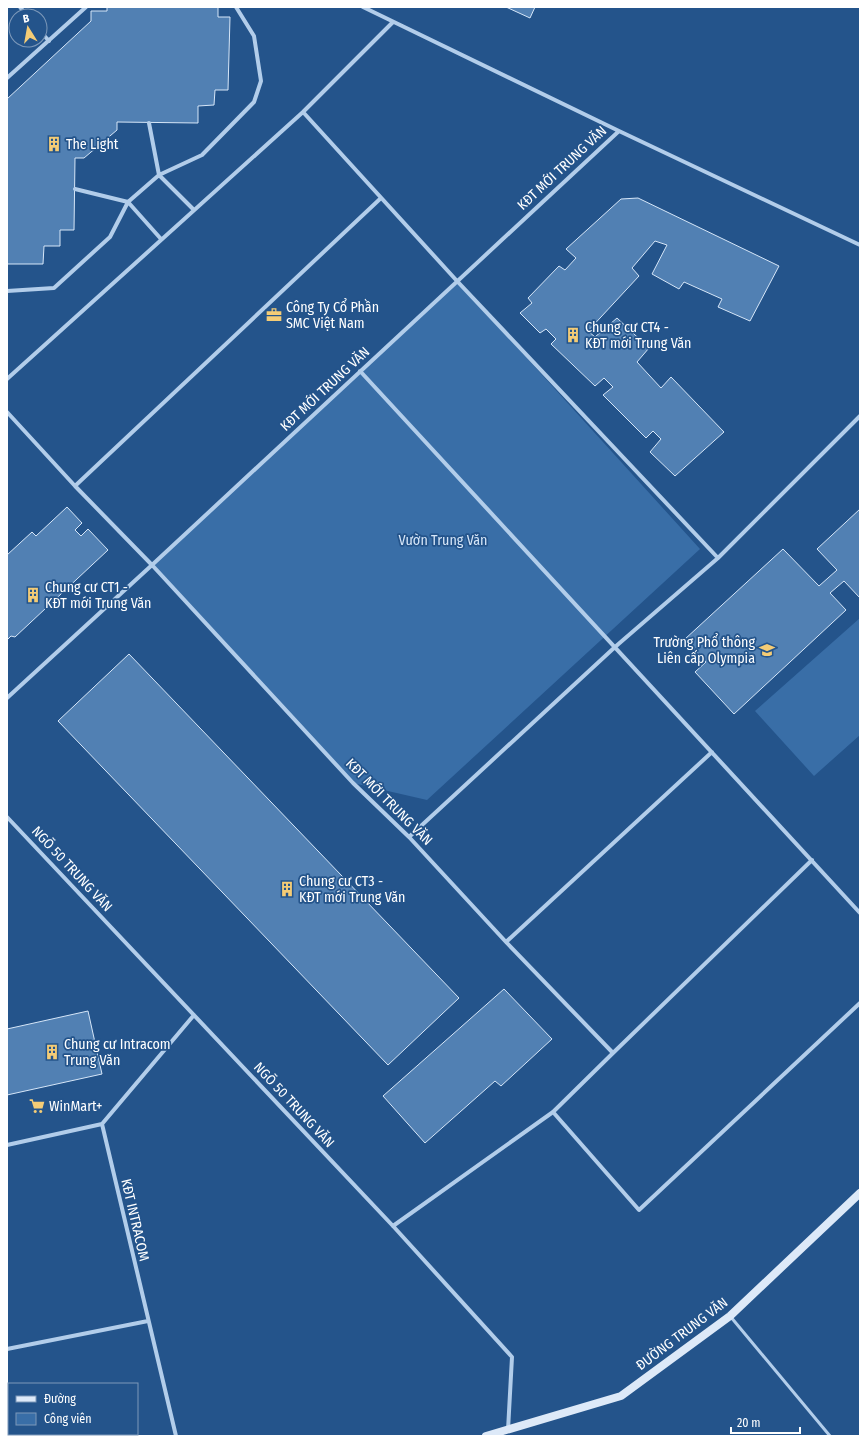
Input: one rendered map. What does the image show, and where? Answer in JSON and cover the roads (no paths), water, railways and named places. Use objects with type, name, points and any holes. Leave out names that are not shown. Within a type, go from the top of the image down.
[{"type":"street","points":[[7,78],[86,7]]},
{"type":"street","points":[[7,291],[54,288],[110,237],[128,202],[159,175],[202,155],[254,102],[261,81],[254,36],[236,7]]},
{"type":"street","points":[[363,7],[619,131],[860,245]]},
{"type":"street","points":[[7,380],[303,112],[393,22]]},
{"type":"street","points":[[303,112],[457,281],[718,558]]},
{"type":"street","points":[[149,123],[159,175],[194,210]]},
{"type":"street","name":"KĐT MỚI TRUNG VĂN","points":[[7,698],[619,131]]},
{"type":"street","points":[[75,189],[128,202],[162,239]]},
{"type":"street","points":[[75,486],[381,198]]},
{"type":"street","points":[[360,371],[860,913]]},
{"type":"street","name":"KĐT MỚI TRUNG VĂN","points":[[7,412],[75,486],[152,565],[353,783],[409,837],[506,942],[613,1053]]},
{"type":"street","points":[[409,837],[615,646],[718,558],[860,416]]},
{"type":"street","points":[[506,942],[712,752]]},
{"type":"street","name":"NGÕ 50 TRUNG VĂN","points":[[7,817],[393,1226],[512,1357],[508,1430]]},
{"type":"street","points":[[393,1226],[554,1112],[812,860]]},
{"type":"street","points":[[554,1112],[639,1210],[860,1003]]},
{"type":"street","points":[[7,1144],[102,1124],[194,1015]]},
{"type":"street","name":"KĐT INTRACOM","points":[[102,1124],[176,1436]]},
{"type":"street","name":"ĐƯỜNG TRUNG VĂN","points":[[486,1436],[621,1396],[730,1316],[860,1193]]},
{"type":"street","points":[[7,1349],[148,1321]]},
{"type":"lane","points":[[730,1316],[830,1436]]},
{"type":"place","name":"The Light","points":[[54,144]]},
{"type":"place","name":"Công Ty Cổ Phần SMC Việt Nam","points":[[274,315]]},
{"type":"place","name":"Chung cư CT4 - KĐT mới Trung Văn","points":[[573,335]]},
{"type":"place","name":"Chung cư CT1 - KĐT mới Trung Văn","points":[[33,595]]},
{"type":"place","name":"Trường Phổ thông Liên cấp Olympia","points":[[767,650]]},
{"type":"place","name":"Chung cư CT3 - KĐT mới Trung Văn","points":[[287,889]]},
{"type":"place","name":"Chung cư Intracom Trung Văn","points":[[52,1052]]},
{"type":"place","name":"WinMart+","points":[[37,1106]]},
{"type":"park label","name":"Vườn Trung Văn","points":[[443,540]]}]
